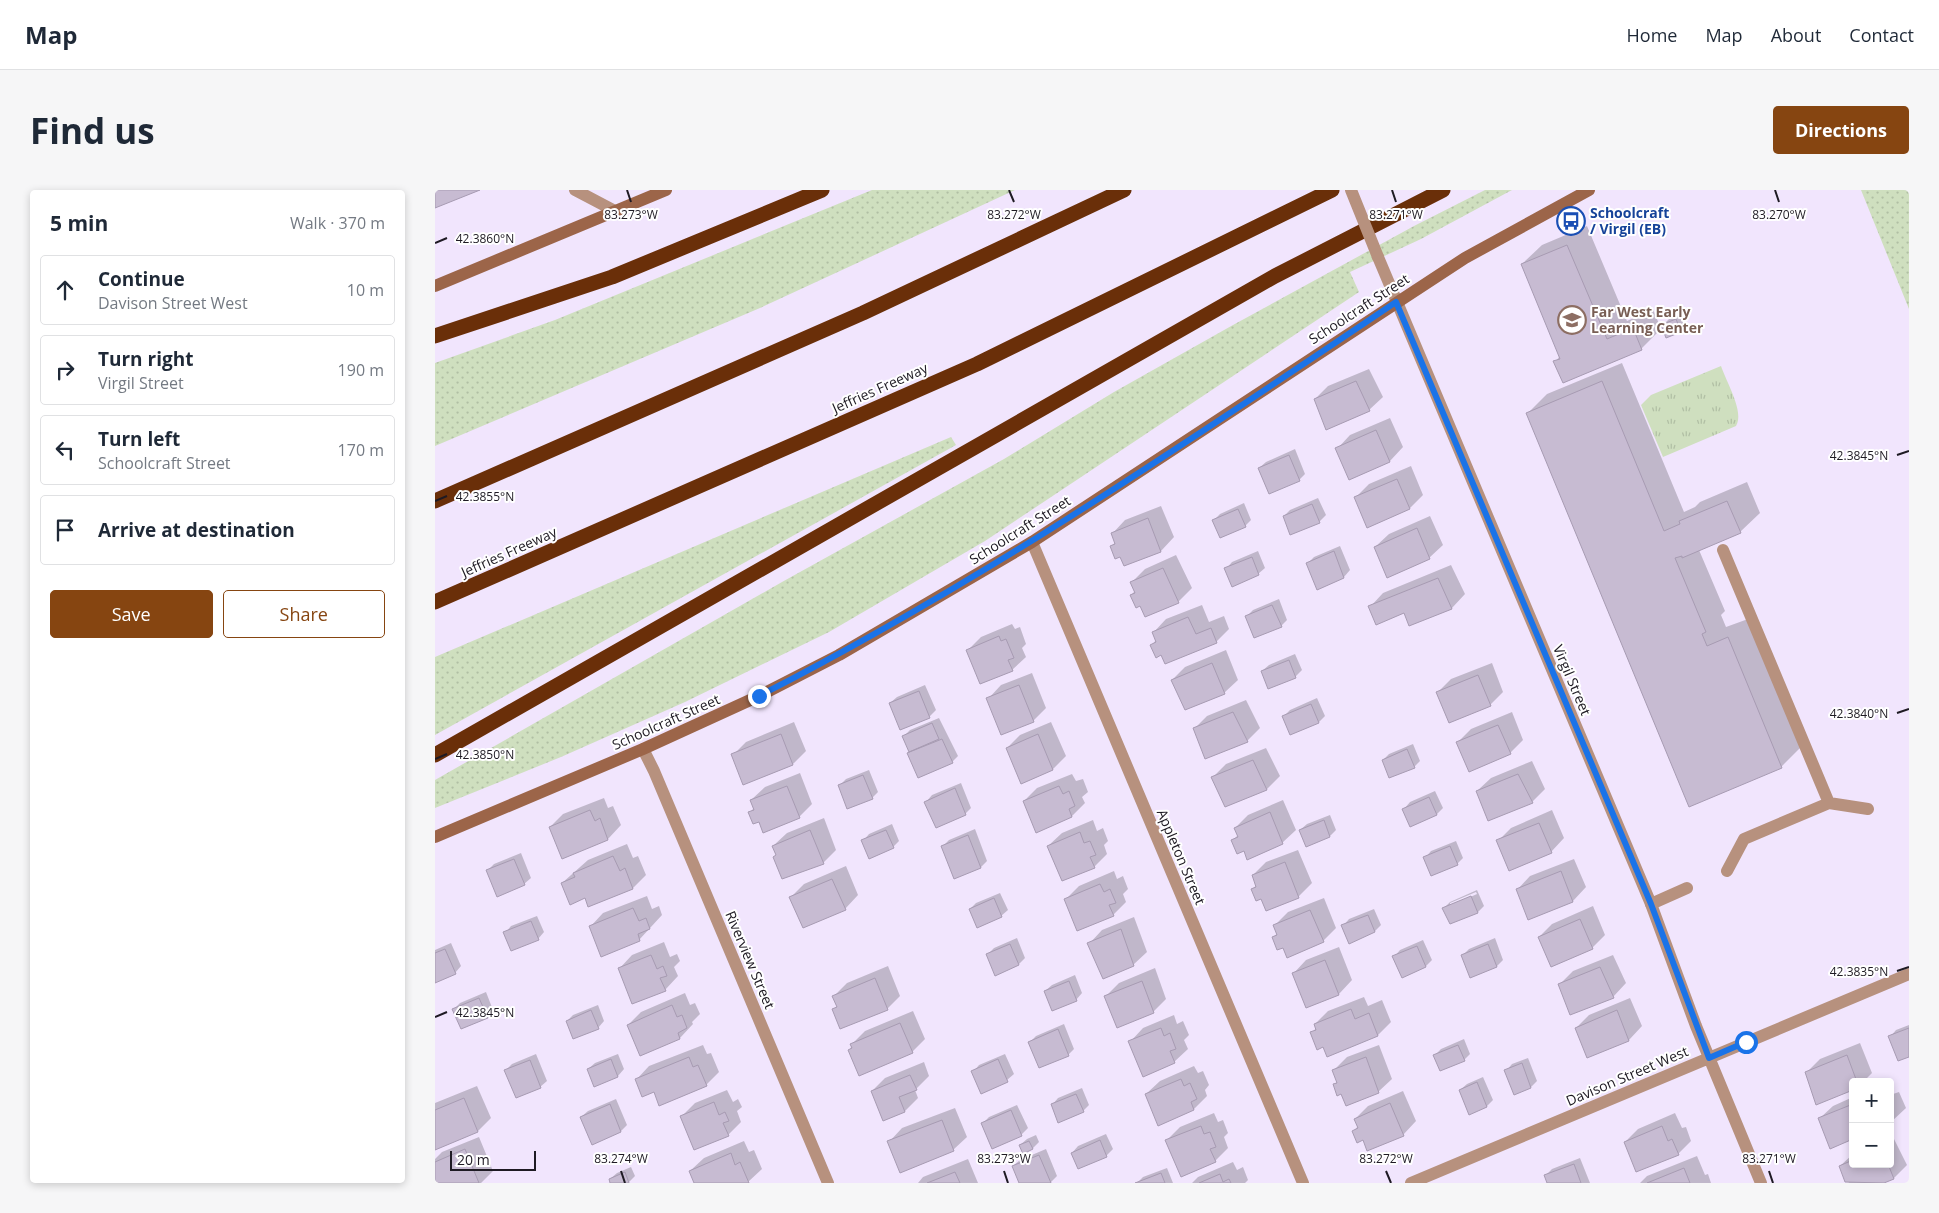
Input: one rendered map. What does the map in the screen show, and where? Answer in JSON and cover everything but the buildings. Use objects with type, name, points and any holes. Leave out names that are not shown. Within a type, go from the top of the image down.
[{"type":"highway","points":[[435,336],[612,277],[822,190]]},
{"type":"highway","points":[[435,501],[863,313],[1124,190]]},
{"type":"highway","name":"Jeffries Freeway","points":[[435,602],[977,364],[1332,190]]},
{"type":"highway","points":[[435,755],[1275,276],[1443,190]]},
{"type":"main road","points":[[435,286],[666,190]]},
{"type":"main road","name":"Schoolcraft Street","points":[[435,837],[643,749],[759,696],[839,655],[1031,542],[1465,258],[1589,190]]},
{"type":"street","points":[[575,190],[615,211]]},
{"type":"street","name":"Virgil Street","points":[[1351,190],[1396,302],[1651,904],[1709,1058],[1761,1183]]},
{"type":"street","name":"Appleton Street","points":[[1031,542],[1303,1183]]},
{"type":"street","points":[[1723,550],[1829,803]]},
{"type":"street","name":"Riverview Street","points":[[643,749],[654,770],[828,1183]]},
{"type":"street","points":[[1727,871],[1744,839],[1829,803],[1868,809]]},
{"type":"street","points":[[1651,904],[1687,888]]},
{"type":"street","name":"Davison Street West","points":[[1411,1183],[1909,974]]},
{"type":"green space","points":[[872,190],[1015,190],[760,308],[435,446],[435,363],[555,320]]},
{"type":"green space","points":[[1485,190],[1512,190],[1421,239],[1350,272],[1359,292],[985,541],[829,632],[685,702],[561,757],[435,808],[435,780],[782,582],[1004,459],[1114,392],[1233,325],[1414,226]]},
{"type":"green space","points":[[1861,190],[1909,190],[1909,309]]},
{"type":"green space","points":[[1721,366],[1737,405],[1738,420],[1736,426],[1663,457],[1641,405],[1651,395]]},
{"type":"green space","points":[[951,437],[956,445],[435,735],[435,657]]},
{"type":"place","name":"Schoolcraft / Virgil (EB)","points":[[1571,221]]},
{"type":"place","name":"Far West Early Learning Center","points":[[1572,320]]},
{"type":"route","points":[[759,696],[839,655],[1031,542],[1396,302],[1651,904],[1709,1058],[1746,1042]]}]
